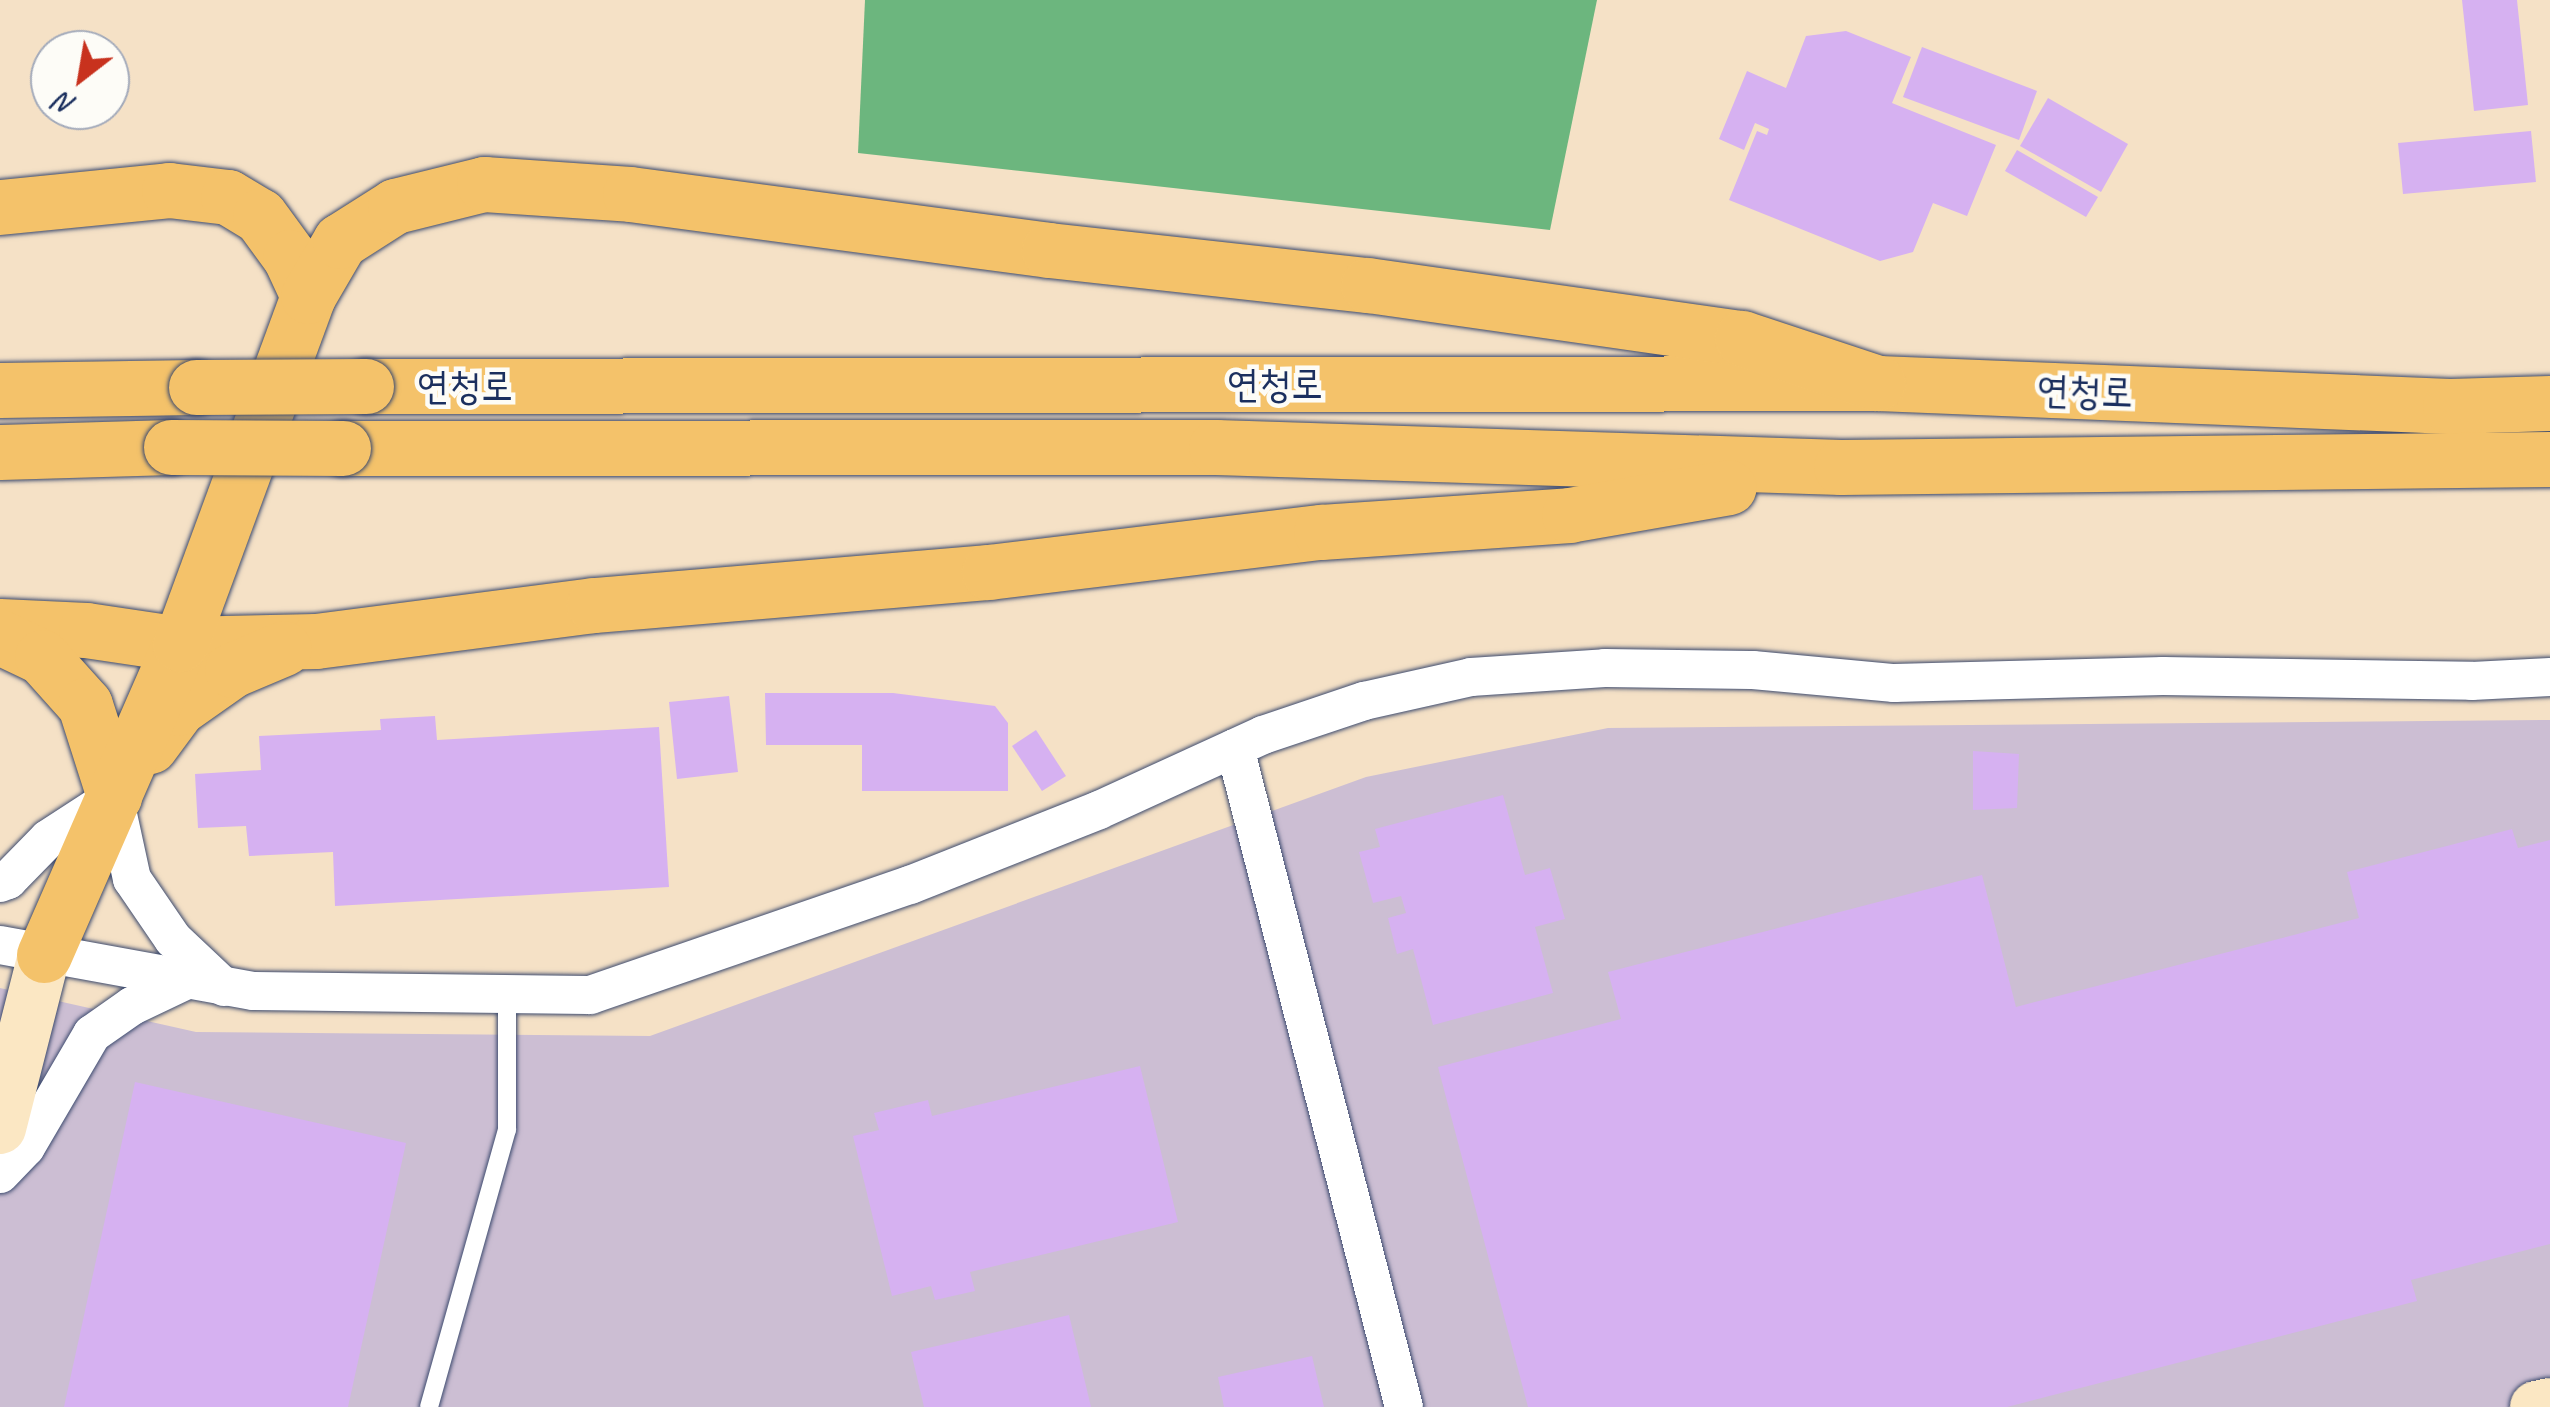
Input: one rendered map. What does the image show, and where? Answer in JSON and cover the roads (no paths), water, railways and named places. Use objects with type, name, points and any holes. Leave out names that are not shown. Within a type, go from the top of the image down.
[{"type":"highway","points":[[114,796],[180,644],[308,296],[340,241],[396,206],[484,184],[630,194],[1049,250],[1368,285],[1742,338],[1878,383]]},
{"type":"highway","points":[[0,208],[169,190],[228,198],[260,216],[290,256],[308,296]]},
{"type":"highway","name":"연청로","points":[[0,390],[1878,383],[2450,406],[2550,403]]},
{"type":"highway","name":"연청로","points":[[0,452],[170,448],[1216,446],[1841,467],[2550,459]]},
{"type":"highway","points":[[0,626],[86,630],[180,644],[300,642],[594,605],[989,572],[1321,532],[1568,516],[1841,467]]},
{"type":"highway","points":[[0,636],[42,658],[85,705],[114,796]]},
{"type":"highway","points":[[22,950],[114,796],[178,708],[232,670],[300,642]]},
{"type":"street","points":[[0,1128],[22,950],[252,992],[590,995],[738,945],[1082,817],[1235,748],[1364,700],[1472,677],[1605,668],[1753,670],[1894,683],[2163,676],[2472,681],[2550,677]]},
{"type":"street","points":[[1235,748],[1404,1407]]},
{"type":"street","points":[[0,883],[8,880],[48,839],[114,796],[132,879],[173,939],[224,987]]},
{"type":"street","points":[[0,1174],[26,1147],[92,1034],[132,1006],[187,980]]},
{"type":"street","points":[[2536,1407],[2550,1404]]},
{"type":"lane","points":[[429,1407],[507,1130],[507,996]]}]
